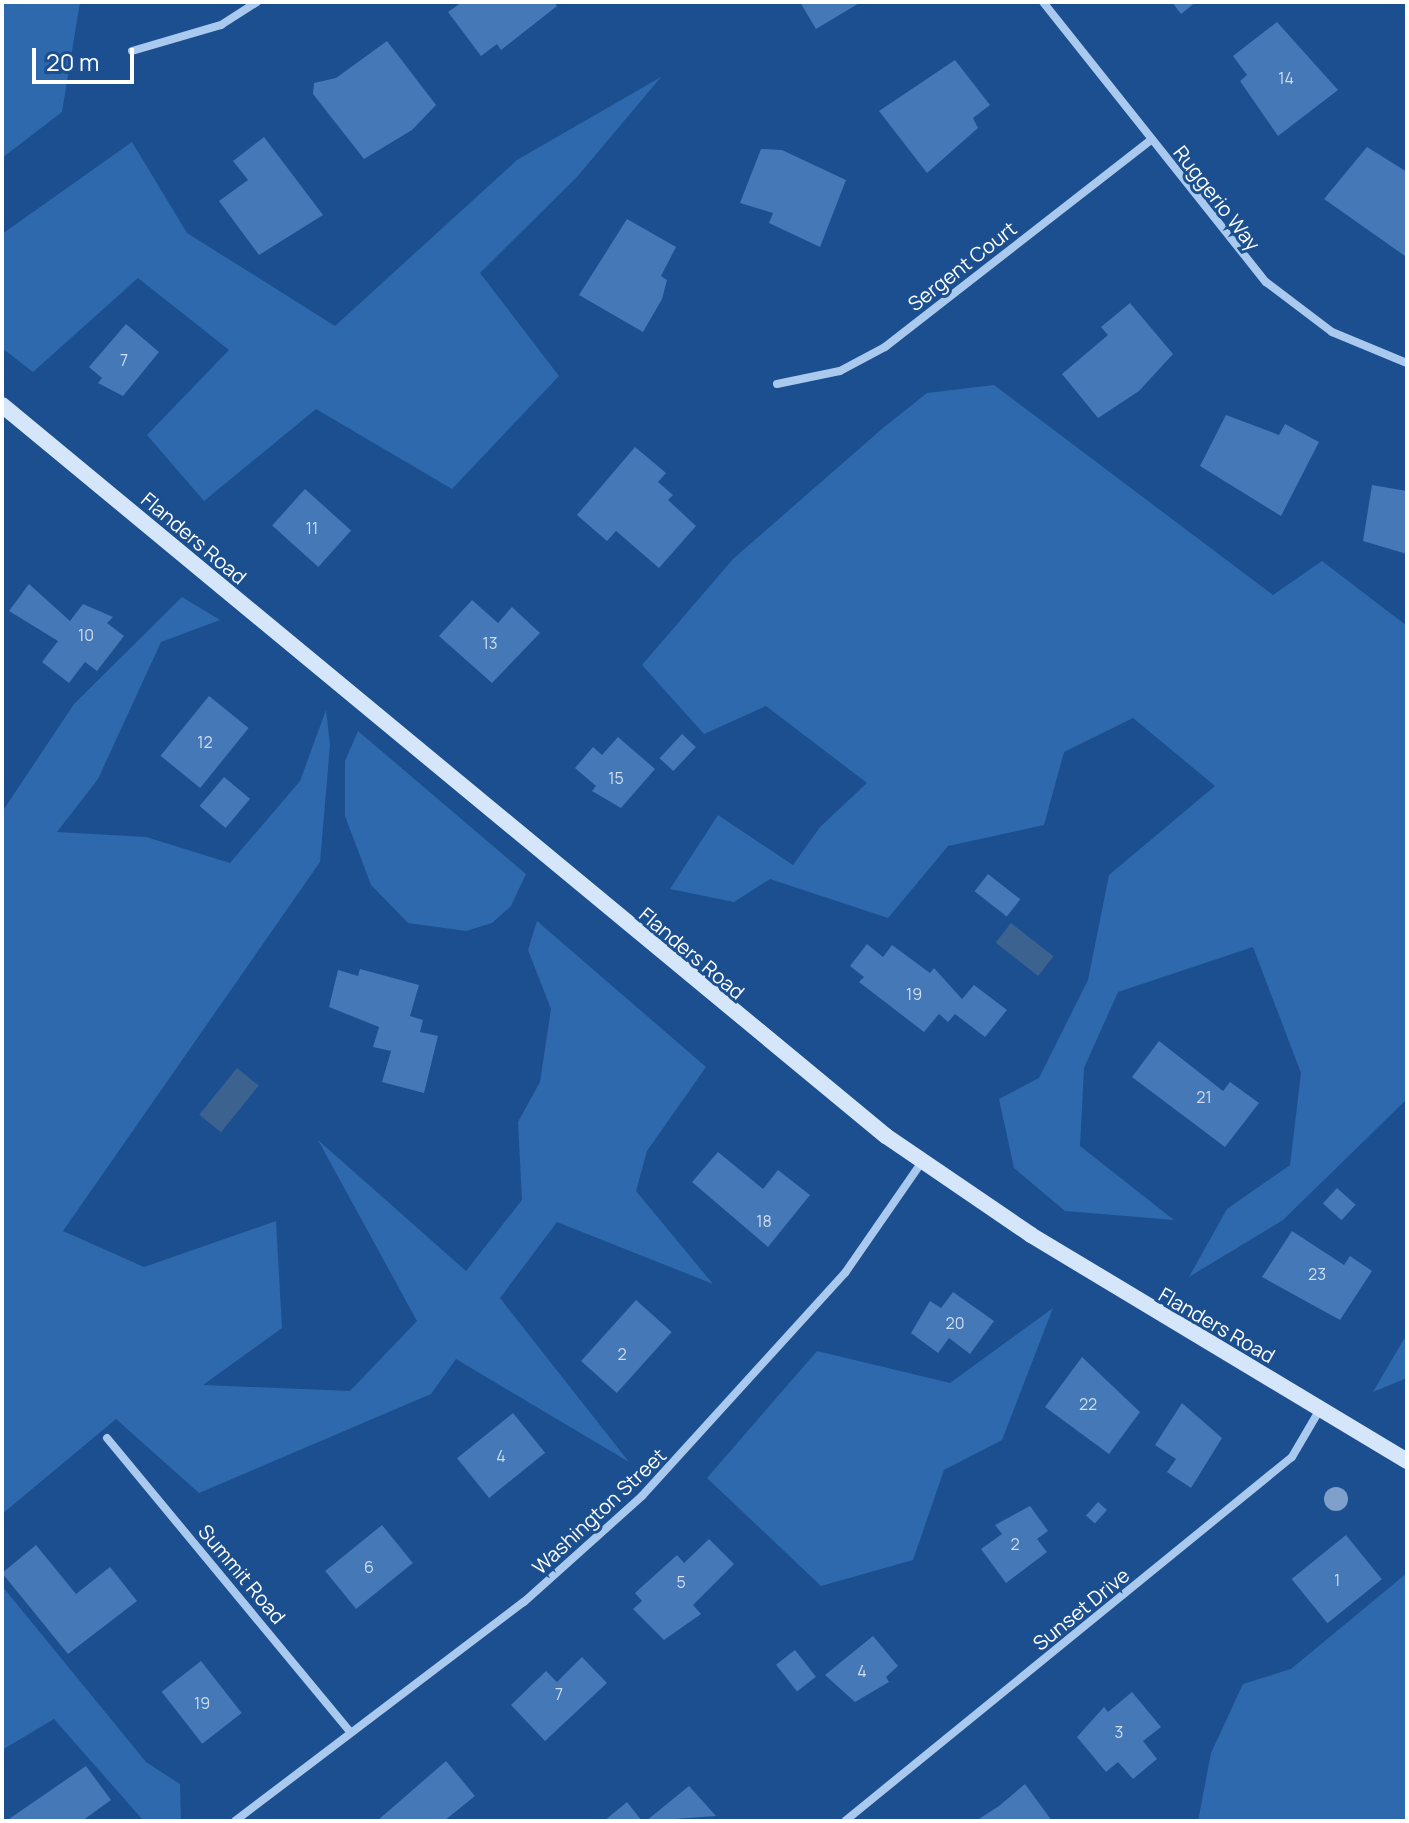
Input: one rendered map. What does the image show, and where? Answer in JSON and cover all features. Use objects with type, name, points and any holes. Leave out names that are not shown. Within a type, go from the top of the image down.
[{"type":"main road","name":"Flanders Road","points":[[2,405],[764,1040],[922,1162],[1407,1461]]},
{"type":"street","points":[[132,51],[221,25],[257,2]]},
{"type":"street","name":"Ruggerio Way","points":[[1043,2],[1151,140],[1283,298],[1332,332],[1407,363]]},
{"type":"street","name":"Sergent Court","points":[[777,384],[840,371],[885,347],[1151,140]]},
{"type":"street","name":"Washington Street","points":[[235,1821],[524,1602],[642,1496],[836,1283],[922,1162]]},
{"type":"street","name":"Sunset Drive","points":[[845,1821],[1292,1457],[1321,1408]]},
{"type":"street","name":"Summit Road","points":[[107,1438],[350,1732]]},
{"type":"shaded area","points":[[2,2],[80,2],[62,112],[2,158]]},
{"type":"shaded area","points":[[661,77],[577,177],[480,273],[559,376],[452,489],[316,409],[204,501],[147,435],[229,350],[138,278],[33,372],[2,348],[2,234],[132,142],[187,233],[335,326],[517,160]]},
{"type":"shaded area","points":[[994,385],[1273,595],[1322,561],[1407,626],[1407,1099],[1283,1220],[1189,1277],[1227,1209],[1290,1165],[1301,1073],[1253,947],[1118,992],[1084,1068],[1080,1146],[1174,1220],[1065,1211],[1014,1168],[999,1099],[1039,1078],[1088,980],[1109,875],[1215,786],[1133,718],[1064,752],[1044,825],[948,846],[888,918],[770,879],[734,902],[670,889],[718,815],[793,865],[820,827],[867,783],[766,706],[704,734],[642,665],[733,559],[927,393]]},
{"type":"shaded area","points":[[182,597],[220,620],[161,642],[98,779],[57,832],[146,837],[230,863],[300,781],[326,710],[330,745],[320,862],[63,1231],[144,1267],[276,1221],[282,1328],[203,1385],[350,1391],[417,1321],[318,1140],[466,1271],[522,1200],[518,1122],[540,1082],[551,1009],[528,950],[537,921],[706,1067],[647,1151],[636,1191],[713,1284],[557,1222],[500,1298],[629,1462],[456,1359],[431,1394],[199,1493],[116,1419],[2,1514],[2,812],[74,704]]},
{"type":"shaded area","points":[[358,731],[526,874],[511,906],[492,923],[466,931],[408,923],[371,885],[345,816],[345,761]]},
{"type":"shaded area","points":[[1011,923],[1054,956],[1038,976],[996,943]]},
{"type":"shaded area","points":[[237,1068],[259,1086],[221,1132],[199,1115]]},
{"type":"shaded area","points":[[1053,1308],[1002,1440],[944,1470],[913,1560],[821,1586],[707,1478],[817,1351],[950,1383]]},
{"type":"shaded area","points":[[1407,1337],[1407,1378],[1373,1392],[1404,1339]]},
{"type":"shaded area","points":[[1407,1573],[1407,1821],[1198,1821],[1211,1753],[1243,1684],[1291,1669]]},
{"type":"shaded area","points":[[2,1586],[146,1762],[180,1784],[181,1821],[142,1819],[54,1719],[2,1750]]},
{"type":"building","points":[[462,2],[554,2],[557,6],[501,50],[497,44],[481,56],[448,12]]},
{"type":"building","points":[[800,2],[861,2],[816,29]]},
{"type":"building","points":[[1172,2],[1196,2],[1181,14]]},
{"type":"building","points":[[1277,22],[1338,90],[1278,136],[1240,81],[1247,75],[1233,56]]},
{"type":"building","points":[[387,41],[436,105],[412,130],[364,159],[313,94],[314,83],[336,78]]},
{"type":"building","points":[[955,60],[990,105],[973,118],[978,128],[927,173],[879,111]]},
{"type":"building","points":[[264,137],[323,215],[259,255],[219,201],[248,180],[233,161]]},
{"type":"building","points":[[1367,147],[1407,172],[1405,256],[1324,199]]},
{"type":"building","points":[[761,149],[782,150],[846,180],[820,247],[769,223],[773,213],[740,203]]},
{"type":"building","points":[[627,219],[676,247],[661,276],[667,280],[662,299],[643,332],[579,295]]},
{"type":"building","points":[[1130,303],[1173,354],[1139,391],[1098,418],[1062,374],[1108,335],[1101,327]]},
{"type":"building","points":[[126,324],[159,352],[123,396],[98,383],[102,378],[89,367]]},
{"type":"building","points":[[1226,415],[1279,435],[1285,424],[1319,442],[1281,516],[1200,466]]},
{"type":"building","points":[[635,447],[666,473],[658,482],[673,495],[668,500],[696,526],[659,568],[616,531],[607,541],[577,515]]},
{"type":"building","points":[[1372,485],[1407,491],[1407,554],[1363,541]]},
{"type":"building","points":[[305,489],[351,530],[318,567],[272,525]]},
{"type":"building","points":[[29,584],[70,621],[83,604],[113,617],[107,623],[124,636],[97,671],[85,662],[69,683],[42,662],[58,641],[9,611]]},
{"type":"building","points":[[472,600],[498,623],[512,607],[540,633],[492,683],[439,636]]},
{"type":"building","points":[[209,696],[249,728],[200,788],[161,756]]},
{"type":"building","points":[[682,734],[696,747],[673,771],[659,758]]},
{"type":"building","points":[[618,737],[655,769],[621,808],[592,791],[596,786],[575,768],[593,747],[602,755]]},
{"type":"building","points":[[224,777],[250,799],[226,828],[200,806]]},
{"type":"building","points":[[988,874],[1020,899],[1007,917],[974,891]]},
{"type":"building","points":[[867,944],[883,957],[892,945],[930,973],[934,968],[962,999],[974,985],[1007,1010],[985,1037],[955,1014],[948,1022],[939,1014],[924,1032],[859,982],[864,977],[850,966]]},
{"type":"building","points":[[360,969],[419,985],[410,1016],[423,1020],[420,1032],[438,1036],[424,1093],[382,1082],[391,1051],[373,1047],[379,1027],[329,1007],[338,970],[358,976]]},
{"type":"building","points":[[1159,1041],[1223,1091],[1230,1082],[1259,1103],[1225,1147],[1132,1077]]},
{"type":"building","points":[[718,1152],[763,1189],[778,1170],[810,1195],[768,1247],[692,1182]]},
{"type":"building","points":[[1337,1188],[1356,1205],[1342,1220],[1323,1204]]},
{"type":"building","points":[[1292,1231],[1344,1265],[1350,1256],[1372,1271],[1340,1320],[1262,1277]]},
{"type":"building","points":[[953,1292],[994,1321],[970,1354],[949,1338],[938,1353],[911,1333],[930,1301],[941,1308]]},
{"type":"building","points":[[636,1300],[672,1332],[617,1393],[581,1361]]},
{"type":"building","points":[[1082,1357],[1140,1412],[1109,1454],[1045,1407]]},
{"type":"building","points":[[1182,1403],[1222,1438],[1191,1488],[1167,1472],[1176,1459],[1155,1445]]},
{"type":"building","points":[[513,1413],[545,1453],[489,1498],[457,1458]]},
{"type":"building","points":[[1098,1502],[1107,1510],[1095,1523],[1086,1515]]},
{"type":"building","points":[[1030,1506],[1048,1531],[1037,1539],[1047,1552],[1006,1583],[981,1549],[1002,1534],[995,1525]]},
{"type":"building","points":[[382,1525],[413,1563],[356,1609],[325,1571]]},
{"type":"building","points":[[1346,1535],[1382,1579],[1327,1623],[1292,1579]]},
{"type":"building","points":[[709,1539],[734,1564],[693,1605],[701,1614],[664,1640],[633,1609],[642,1601],[635,1593],[677,1555],[684,1563]]},
{"type":"building","points":[[36,1545],[76,1594],[110,1567],[137,1601],[68,1654],[2,1573]]},
{"type":"building","points":[[873,1636],[898,1666],[886,1677],[889,1682],[855,1702],[825,1675]]},
{"type":"building","points":[[795,1650],[816,1677],[797,1692],[776,1665]]},
{"type":"building","points":[[582,1657],[607,1683],[545,1741],[511,1705],[546,1671],[557,1682]]},
{"type":"building","points":[[201,1661],[242,1713],[202,1744],[162,1692]]},
{"type":"building","points":[[1132,1692],[1161,1727],[1143,1741],[1157,1759],[1133,1779],[1118,1762],[1106,1772],[1077,1737],[1104,1707],[1108,1712]]},
{"type":"building","points":[[446,1761],[475,1796],[444,1821],[377,1821]]},
{"type":"building","points":[[86,1766],[111,1800],[82,1821],[6,1821]]},
{"type":"building","points":[[1025,1784],[1052,1821],[976,1821],[999,1806]]},
{"type":"building","points":[[689,1786],[716,1816],[646,1821]]},
{"type":"building","points":[[627,1802],[642,1821],[604,1821]]}]
